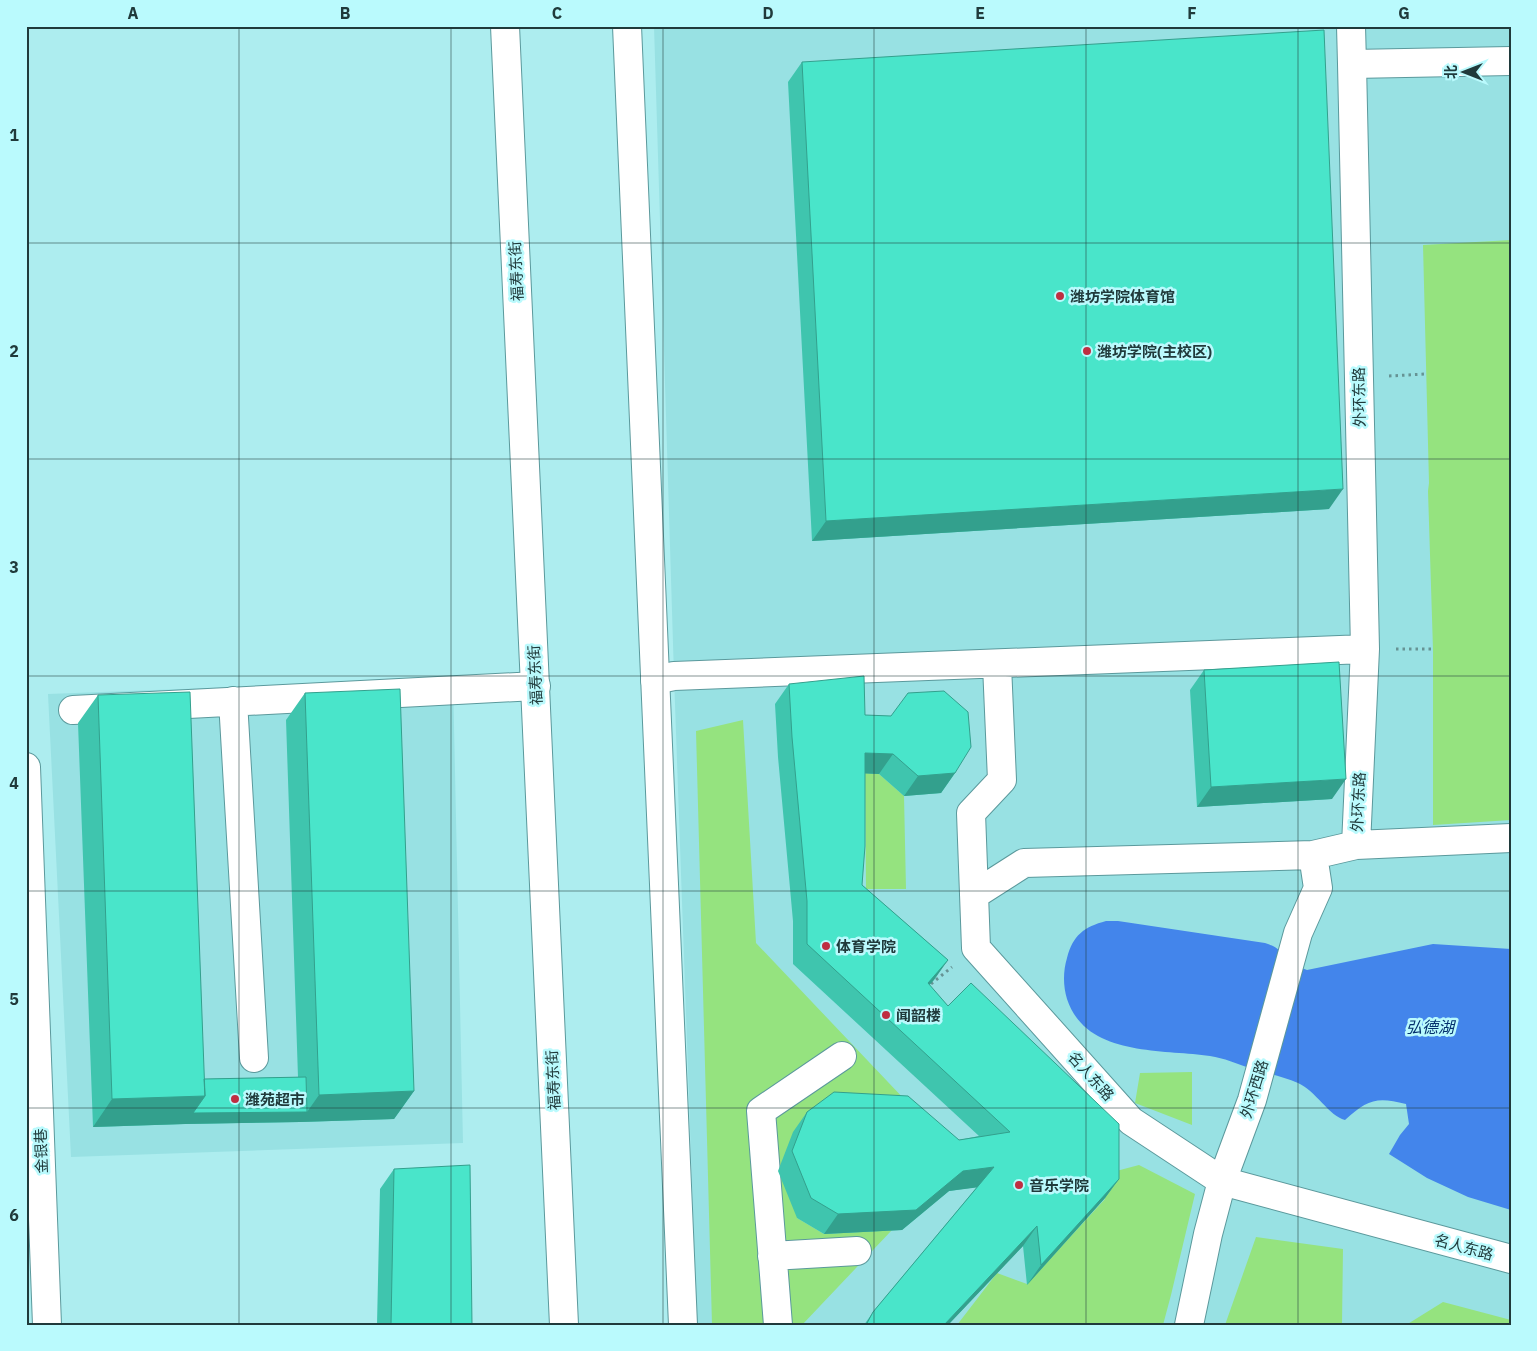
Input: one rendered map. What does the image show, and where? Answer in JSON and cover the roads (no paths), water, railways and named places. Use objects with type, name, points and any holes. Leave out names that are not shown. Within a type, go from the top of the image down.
[{"type":"main road","name":"福寿东街","points":[[505,26],[564,1325]]},
{"type":"main road","points":[[627,26],[683,1325]]},
{"type":"main road","name":"外环东路","points":[[974,895],[1024,863],[1313,855],[1356,845],[1365,649],[1351,26]]},
{"type":"main road","points":[[1352,64],[1511,61]]},
{"type":"main road","points":[[655,680],[674,676],[998,665],[1365,649]]},
{"type":"main road","points":[[974,895],[971,813],[1002,780],[998,665]]},
{"type":"main road","points":[[73,710],[536,686]]},
{"type":"main road","points":[[233,701],[254,1058]]},
{"type":"main road","name":"金银巷","points":[[26,768],[47,1325]]},
{"type":"main road","points":[[1356,845],[1511,838]]},
{"type":"main road","name":"外环西路","points":[[1189,1325],[1208,1234],[1222,1181],[1252,1100],[1298,933],[1318,888],[1313,855]]},
{"type":"main road","name":"名人东路","points":[[974,895],[976,948],[1131,1121],[1222,1181],[1511,1259]]},
{"type":"main road","points":[[778,1325],[761,1111],[842,1056]]},
{"type":"main road","points":[[772,1256],[857,1251]]},
{"type":"water","name":"弘德湖","points":[[1106,921],[1118,921],[1265,943],[1278,950],[1286,962],[1307,970],[1433,944],[1511,949],[1511,1210],[1468,1197],[1427,1178],[1389,1154],[1409,1124],[1406,1104],[1379,1100],[1366,1104],[1345,1120],[1333,1114],[1311,1092],[1298,1083],[1215,1057],[1128,1047],[1108,1041],[1091,1031],[1077,1018],[1067,999],[1064,973],[1069,950],[1080,933],[1091,926]]},
{"type":"place","name":"潍坊学院体育馆","points":[[1060,296]]},
{"type":"place","name":"潍坊学院(主校区)","points":[[1087,351]]},
{"type":"place","name":"体育学院","points":[[826,946]]},
{"type":"place","name":"闻韶楼","points":[[886,1015]]},
{"type":"place","name":"潍苑超市","points":[[235,1099]]},
{"type":"place","name":"音乐学院","points":[[1019,1185]]}]
